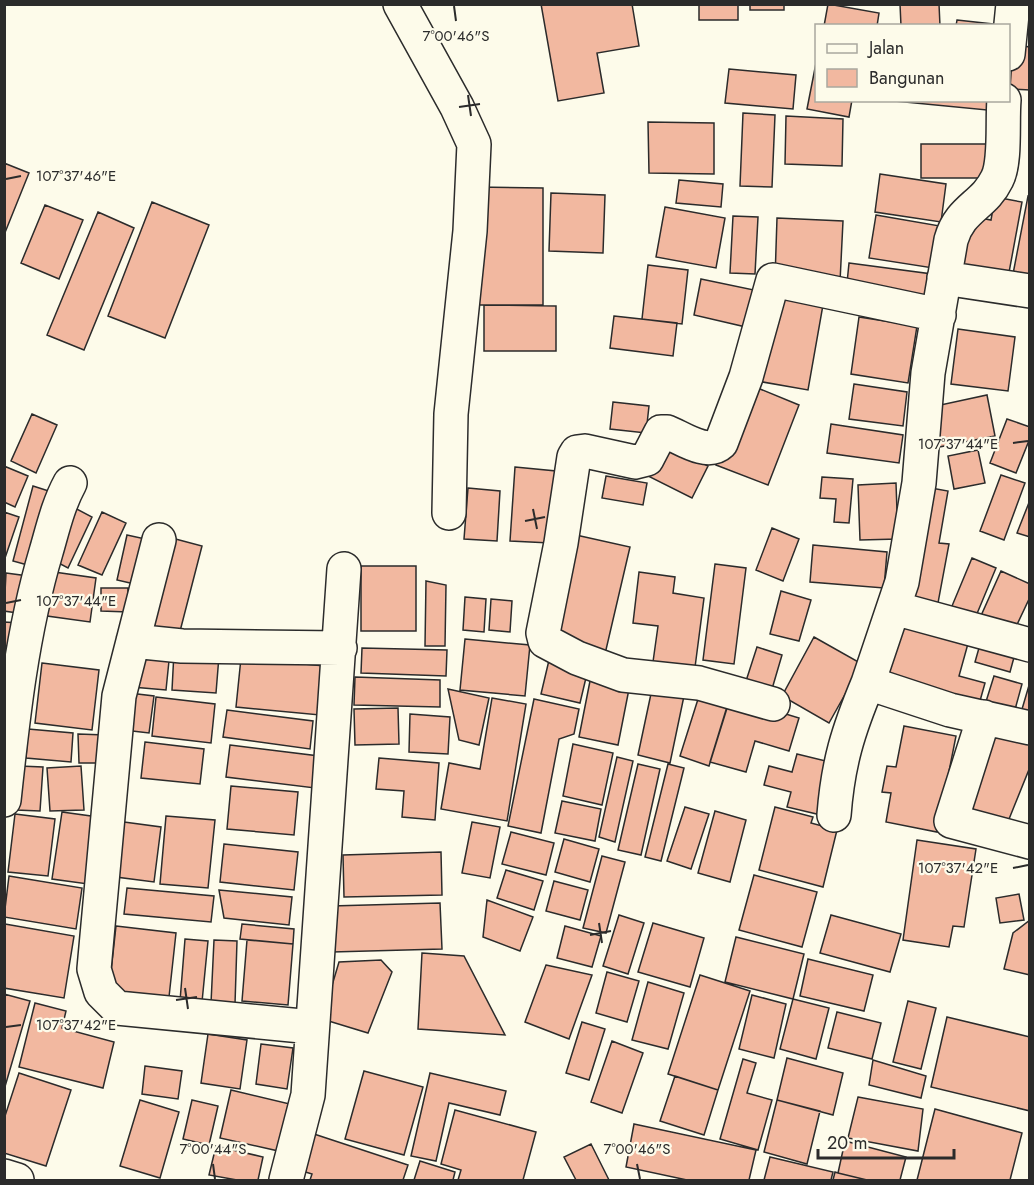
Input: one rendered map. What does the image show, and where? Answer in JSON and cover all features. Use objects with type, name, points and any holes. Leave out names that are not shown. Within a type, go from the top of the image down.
[{"type":"street","points":[[400,4],[457,107],[474,144],[470,231],[451,414],[449,513]]},
{"type":"street","points":[[1010,34],[1013,4]]},
{"type":"street","points":[[834,815],[846,736],[868,683],[902,582],[919,483],[928,374],[944,278],[956,224],[980,203],[999,176],[1004,102]]},
{"type":"street","points":[[944,278],[1029,291]]},
{"type":"street","points":[[773,704],[699,683],[622,675],[577,658],[545,641],[543,633],[561,543],[574,457],[577,452],[585,451],[635,462],[642,461],[646,459],[661,432],[667,432],[707,448],[717,447],[721,443],[746,377],[773,280],[939,315]]},
{"type":"street","points":[[4,800],[16,683],[40,572],[61,499],[70,483]]},
{"type":"street","points":[[159,540],[119,696],[103,883],[94,947],[94,969],[101,992],[117,1008],[312,1027]]},
{"type":"street","points":[[286,1180],[308,1095],[344,569]]},
{"type":"street","points":[[894,608],[1029,645]]},
{"type":"street","points":[[134,641],[182,646],[340,648]]},
{"type":"street","points":[[868,683],[950,710],[1029,728]]},
{"type":"street","points":[[984,717],[951,821],[1029,842]]},
{"type":"street","points":[[4,1176],[17,1180]]},
{"type":"building","points":[[541,4],[632,4],[639,46],[597,53],[604,93],[558,101]]},
{"type":"building","points":[[699,4],[738,4],[738,20],[699,20]]},
{"type":"building","points":[[750,4],[784,4],[784,10],[750,10]]},
{"type":"building","points":[[828,4],[879,13],[877,24],[824,24]]},
{"type":"building","points":[[900,4],[939,4],[940,24],[901,24]]},
{"type":"building","points":[[957,20],[993,24],[956,24]]},
{"type":"building","points":[[1013,45],[1030,47],[1030,90],[1010,89]]},
{"type":"building","points":[[815,68],[815,102],[852,102],[849,117],[807,109]]},
{"type":"building","points":[[729,69],[796,75],[793,109],[725,103]]},
{"type":"building","points":[[905,102],[988,102],[987,110]]},
{"type":"building","points":[[743,113],[775,115],[772,187],[740,186]]},
{"type":"building","points":[[786,116],[843,119],[842,166],[785,164]]},
{"type":"building","points":[[648,122],[714,123],[714,174],[649,173]]},
{"type":"building","points":[[921,144],[989,144],[989,178],[921,178]]},
{"type":"building","points":[[4,163],[29,173],[4,235]]},
{"type":"building","points":[[880,174],[946,184],[941,222],[875,212]]},
{"type":"building","points":[[679,180],[723,184],[721,207],[676,203]]},
{"type":"building","points":[[475,187],[543,188],[543,305],[475,305]]},
{"type":"building","points":[[551,193],[605,195],[603,253],[549,251]]},
{"type":"building","points":[[1028,196],[1030,197],[1030,277],[1013,274]]},
{"type":"building","points":[[995,197],[1022,202],[1008,278],[961,270],[970,216],[991,220]]},
{"type":"building","points":[[152,202],[209,225],[165,338],[108,316]]},
{"type":"building","points":[[45,205],[83,220],[59,279],[21,263]]},
{"type":"building","points":[[665,207],[725,218],[716,268],[656,257]]},
{"type":"building","points":[[98,212],[134,228],[84,350],[47,335]]},
{"type":"building","points":[[876,215],[940,226],[933,268],[869,258]]},
{"type":"building","points":[[733,216],[758,217],[755,274],[730,273]]},
{"type":"building","points":[[777,218],[843,221],[840,282],[775,279]]},
{"type":"building","points":[[849,263],[932,274],[928,303],[846,293]]},
{"type":"building","points":[[648,265],[688,270],[682,324],[642,319]]},
{"type":"building","points":[[701,279],[754,290],[746,327],[694,315]]},
{"type":"building","points":[[775,282],[823,305],[808,390],[757,381]]},
{"type":"building","points":[[484,305],[556,306],[556,351],[484,351]]},
{"type":"building","points":[[614,316],[677,323],[673,356],[610,348]]},
{"type":"building","points":[[859,317],[917,326],[908,383],[851,374]]},
{"type":"building","points":[[958,329],[1015,337],[1008,391],[951,384]]},
{"type":"building","points":[[748,384],[799,405],[768,485],[716,465]]},
{"type":"building","points":[[854,384],[907,392],[903,426],[849,419]]},
{"type":"building","points":[[987,395],[995,436],[939,447],[931,407]]},
{"type":"building","points":[[613,402],[649,406],[646,433],[610,429]]},
{"type":"building","points":[[32,414],[57,425],[36,473],[11,461]]},
{"type":"building","points":[[1007,419],[1030,427],[1030,438],[1016,473],[990,463]]},
{"type":"building","points":[[831,424],[903,435],[899,463],[827,453]]},
{"type":"building","points":[[664,444],[708,466],[692,498],[648,476]]},
{"type":"building","points":[[978,450],[985,483],[954,489],[948,456]]},
{"type":"building","points":[[4,466],[28,476],[15,507],[4,502]]},
{"type":"building","points":[[515,467],[556,471],[550,543],[510,541]]},
{"type":"building","points":[[1001,475],[1025,483],[1004,540],[980,531]]},
{"type":"building","points":[[606,476],[647,483],[643,505],[602,498]]},
{"type":"building","points":[[822,477],[853,479],[849,523],[834,522],[836,499],[820,498]]},
{"type":"building","points":[[896,483],[898,539],[860,540],[858,485]]},
{"type":"building","points":[[33,486],[55,493],[35,567],[13,561]]},
{"type":"building","points":[[468,488],[500,491],[497,541],[464,539]]},
{"type":"building","points":[[931,488],[948,491],[939,543],[949,544],[938,603],[911,598]]},
{"type":"building","points":[[1030,500],[1030,537],[1017,533]]},
{"type":"building","points":[[71,506],[92,517],[68,568],[47,557]]},
{"type":"building","points":[[4,512],[19,517],[5,558],[4,558]]},
{"type":"building","points":[[102,512],[126,523],[102,575],[78,565]]},
{"type":"building","points":[[772,528],[799,539],[783,581],[756,570]]},
{"type":"building","points":[[127,535],[150,540],[139,585],[117,580]]},
{"type":"building","points":[[576,535],[630,547],[605,654],[551,640]]},
{"type":"building","points":[[168,537],[202,546],[178,639],[146,631]]},
{"type":"building","points":[[813,545],[887,552],[884,588],[810,582]]},
{"type":"building","points":[[972,558],[996,568],[976,616],[952,606]]},
{"type":"building","points":[[715,564],[746,568],[734,664],[703,660]]},
{"type":"building","points":[[361,566],[416,566],[416,631],[361,631]]},
{"type":"building","points":[[47,571],[96,578],[90,622],[40,615]]},
{"type":"building","points":[[1001,571],[1030,584],[1030,597],[1013,633],[980,618]]},
{"type":"building","points":[[639,572],[675,577],[673,593],[704,598],[694,675],[652,669],[658,626],[633,623]]},
{"type":"building","points":[[6,573],[28,576],[24,614],[4,611]]},
{"type":"building","points":[[426,581],[446,585],[445,646],[425,646]]},
{"type":"building","points":[[101,588],[128,588],[128,612],[101,611]]},
{"type":"building","points":[[781,591],[811,600],[799,641],[770,634]]},
{"type":"building","points":[[465,597],[486,599],[484,632],[463,630]]},
{"type":"building","points":[[491,599],[512,601],[510,632],[489,630]]},
{"type":"building","points":[[900,621],[969,640],[959,676],[985,683],[978,708],[883,682]]},
{"type":"building","points":[[4,622],[19,623],[4,677]]},
{"type":"building","points":[[814,637],[862,664],[829,723],[782,696]]},
{"type":"building","points":[[465,639],[530,645],[525,696],[460,690]]},
{"type":"building","points":[[981,641],[1016,650],[1010,672],[975,662]]},
{"type":"building","points":[[757,647],[782,655],[772,689],[746,681]]},
{"type":"building","points":[[137,648],[170,651],[166,690],[132,687]]},
{"type":"building","points":[[362,648],[447,650],[446,676],[361,673]]},
{"type":"building","points":[[174,652],[219,656],[216,693],[172,690]]},
{"type":"building","points":[[550,656],[589,665],[580,703],[541,694]]},
{"type":"building","points":[[241,658],[325,666],[320,715],[236,707]]},
{"type":"building","points":[[42,663],[99,670],[92,730],[35,723]]},
{"type":"building","points":[[994,676],[1022,684],[1013,717],[984,708]]},
{"type":"building","points":[[355,677],[440,680],[440,707],[354,705]]},
{"type":"building","points":[[590,681],[629,689],[618,745],[579,737]]},
{"type":"building","points":[[1030,682],[1030,719],[1020,716]]},
{"type":"building","points":[[448,689],[489,698],[479,745],[459,740]]},
{"type":"building","points":[[652,689],[684,696],[670,763],[638,755]]},
{"type":"building","points":[[129,693],[154,696],[149,733],[124,730]]},
{"type":"building","points":[[699,696],[728,705],[709,766],[680,756]]},
{"type":"building","points":[[156,697],[215,704],[211,743],[152,736]]},
{"type":"building","points":[[730,697],[799,718],[789,751],[755,741],[746,772],[710,762]]},
{"type":"building","points":[[492,698],[526,704],[507,821],[441,809],[449,763],[480,769]]},
{"type":"building","points":[[534,699],[579,709],[574,734],[559,739],[541,833],[508,826]]},
{"type":"building","points":[[398,708],[399,744],[355,745],[354,709]]},
{"type":"building","points":[[227,710],[313,721],[310,749],[223,737]]},
{"type":"building","points":[[410,714],[450,717],[448,754],[409,752]]},
{"type":"building","points":[[999,724],[1030,736],[1030,767],[1005,829],[963,812]]},
{"type":"building","points":[[904,726],[956,736],[937,832],[886,822],[891,793],[882,792],[887,766],[896,767]]},
{"type":"building","points":[[28,729],[73,733],[71,762],[26,758]]},
{"type":"building","points":[[78,734],[105,735],[105,763],[79,763]]},
{"type":"building","points":[[145,742],[204,749],[200,784],[141,778]]},
{"type":"building","points":[[573,744],[613,753],[602,805],[563,796]]},
{"type":"building","points":[[230,745],[319,756],[315,788],[226,777]]},
{"type":"building","points":[[797,754],[834,763],[821,815],[787,807],[791,792],[764,785],[769,766],[792,772]]},
{"type":"building","points":[[617,757],[633,761],[615,842],[599,837]]},
{"type":"building","points":[[379,758],[439,763],[435,820],[402,817],[404,791],[376,789]]},
{"type":"building","points":[[638,764],[660,769],[641,855],[618,850]]},
{"type":"building","points":[[668,764],[684,768],[661,861],[645,857]]},
{"type":"building","points":[[19,766],[43,767],[40,811],[16,810]]},
{"type":"building","points":[[81,766],[84,810],[50,811],[47,768]]},
{"type":"building","points":[[231,786],[298,792],[294,835],[227,829]]},
{"type":"building","points":[[562,801],[601,809],[595,841],[555,833]]},
{"type":"building","points":[[685,807],[709,814],[691,869],[667,861]]},
{"type":"building","points":[[775,807],[813,817],[811,823],[837,830],[823,887],[759,870]]},
{"type":"building","points":[[715,811],[746,820],[730,882],[698,873]]},
{"type":"building","points":[[62,812],[98,817],[88,884],[52,879]]},
{"type":"building","points":[[15,814],[55,819],[48,876],[8,872]]},
{"type":"building","points":[[166,816],[215,820],[208,888],[160,884]]},
{"type":"building","points":[[124,822],[161,827],[154,882],[116,877]]},
{"type":"building","points":[[472,822],[500,827],[490,878],[462,873]]},
{"type":"building","points":[[511,832],[554,843],[546,875],[502,864]]},
{"type":"building","points":[[564,839],[599,849],[590,882],[555,872]]},
{"type":"building","points":[[917,840],[976,849],[964,927],[953,926],[949,947],[903,940]]},
{"type":"building","points":[[224,844],[298,852],[294,890],[220,882]]},
{"type":"building","points":[[441,852],[442,895],[344,897],[343,855]]},
{"type":"building","points":[[602,856],[625,862],[606,933],[583,928]]},
{"type":"building","points":[[506,870],[543,881],[534,910],[497,898]]},
{"type":"building","points":[[754,875],[817,892],[802,947],[739,930]]},
{"type":"building","points":[[9,876],[82,888],[76,929],[4,917]]},
{"type":"building","points":[[554,881],[588,890],[580,920],[546,911]]},
{"type":"building","points":[[127,888],[214,896],[211,922],[124,914]]},
{"type":"building","points":[[219,890],[292,897],[289,925],[224,918]]},
{"type":"building","points":[[1019,894],[1024,920],[1000,923],[996,898]]},
{"type":"building","points":[[487,900],[533,917],[520,951],[483,937]]},
{"type":"building","points":[[440,903],[442,949],[332,952],[331,906]]},
{"type":"building","points":[[619,915],[644,923],[628,974],[603,966]]},
{"type":"building","points":[[831,915],[901,934],[890,972],[820,953]]},
{"type":"building","points":[[1030,920],[1030,975],[1004,969],[1013,933]]},
{"type":"building","points":[[653,923],[704,938],[690,987],[638,972]]},
{"type":"building","points":[[5,924],[74,936],[64,998],[4,988]]},
{"type":"building","points":[[242,924],[294,929],[293,944],[240,939]]},
{"type":"building","points":[[116,926],[176,933],[169,997],[109,990]]},
{"type":"building","points":[[565,926],[601,936],[592,967],[557,958]]},
{"type":"building","points":[[736,937],[804,954],[793,999],[725,982]]},
{"type":"building","points":[[185,939],[208,941],[202,1002],[180,1001]]},
{"type":"building","points":[[214,940],[237,941],[235,1004],[211,1003]]},
{"type":"building","points":[[247,940],[293,944],[288,1005],[242,1001]]},
{"type":"building","points":[[422,953],[464,956],[505,1035],[418,1029]]},
{"type":"building","points":[[808,959],[873,975],[864,1011],[800,996]]},
{"type":"building","points":[[381,960],[392,972],[368,1033],[322,1019],[339,962]]},
{"type":"building","points":[[546,965],[592,975],[569,1039],[525,1022]]},
{"type":"building","points":[[607,972],[639,981],[627,1022],[596,1013]]},
{"type":"building","points":[[700,975],[750,991],[718,1090],[668,1074]]},
{"type":"building","points":[[648,982],[684,993],[668,1049],[632,1040]]},
{"type":"building","points":[[4,994],[30,1001],[4,1090]]},
{"type":"building","points":[[752,995],[786,1004],[774,1058],[739,1049]]},
{"type":"building","points":[[793,999],[829,1008],[816,1059],[780,1049]]},
{"type":"building","points":[[908,1001],[936,1008],[921,1069],[893,1062]]},
{"type":"building","points":[[35,1003],[66,1011],[62,1028],[114,1042],[103,1088],[19,1067]]},
{"type":"building","points":[[837,1012],[881,1023],[872,1059],[828,1048]]},
{"type":"building","points":[[947,1017],[1030,1037],[1030,1111],[931,1087]]},
{"type":"building","points":[[582,1022],[605,1029],[589,1080],[566,1073]]},
{"type":"building","points":[[208,1034],[247,1040],[240,1089],[201,1083]]},
{"type":"building","points":[[612,1041],[643,1053],[622,1113],[591,1102]]},
{"type":"building","points":[[261,1044],[293,1048],[287,1089],[256,1084]]},
{"type":"building","points":[[787,1058],[843,1073],[833,1115],[777,1100]]},
{"type":"building","points":[[743,1059],[756,1063],[747,1093],[772,1100],[758,1150],[720,1139]]},
{"type":"building","points":[[873,1060],[926,1076],[921,1098],[869,1085]]},
{"type":"building","points":[[145,1066],[182,1071],[178,1099],[142,1094]]},
{"type":"building","points":[[364,1071],[423,1087],[404,1155],[345,1139]]},
{"type":"building","points":[[19,1073],[71,1090],[46,1166],[4,1153],[4,1119]]},
{"type":"building","points":[[430,1073],[506,1091],[500,1115],[449,1103],[436,1161],[411,1156]]},
{"type":"building","points":[[675,1076],[718,1090],[704,1135],[660,1121]]},
{"type":"building","points":[[231,1090],[294,1105],[283,1152],[220,1138]]},
{"type":"building","points":[[858,1097],[923,1109],[918,1151],[848,1138]]},
{"type":"building","points":[[140,1100],[179,1112],[160,1178],[120,1166]]},
{"type":"building","points":[[192,1100],[218,1106],[209,1145],[183,1139]]},
{"type":"building","points":[[777,1100],[820,1111],[807,1164],[764,1152]]},
{"type":"building","points":[[935,1109],[1022,1133],[1010,1180],[917,1180]]},
{"type":"building","points":[[455,1110],[536,1132],[523,1180],[458,1180],[461,1170],[441,1164]]},
{"type":"building","points":[[634,1124],[756,1150],[749,1180],[687,1180],[626,1167]]},
{"type":"building","points":[[311,1133],[408,1165],[403,1180],[310,1180],[312,1174],[299,1170]]},
{"type":"building","points":[[845,1141],[906,1157],[900,1180],[867,1180],[838,1173]]},
{"type":"building","points":[[591,1144],[609,1180],[576,1180],[564,1157]]},
{"type":"building","points":[[216,1146],[263,1157],[258,1180],[237,1180],[209,1175]]},
{"type":"building","points":[[770,1157],[833,1172],[831,1180],[764,1180]]},
{"type":"building","points":[[420,1161],[455,1172],[453,1180],[414,1180]]},
{"type":"building","points":[[835,1172],[838,1173],[867,1180],[833,1180]]}]
